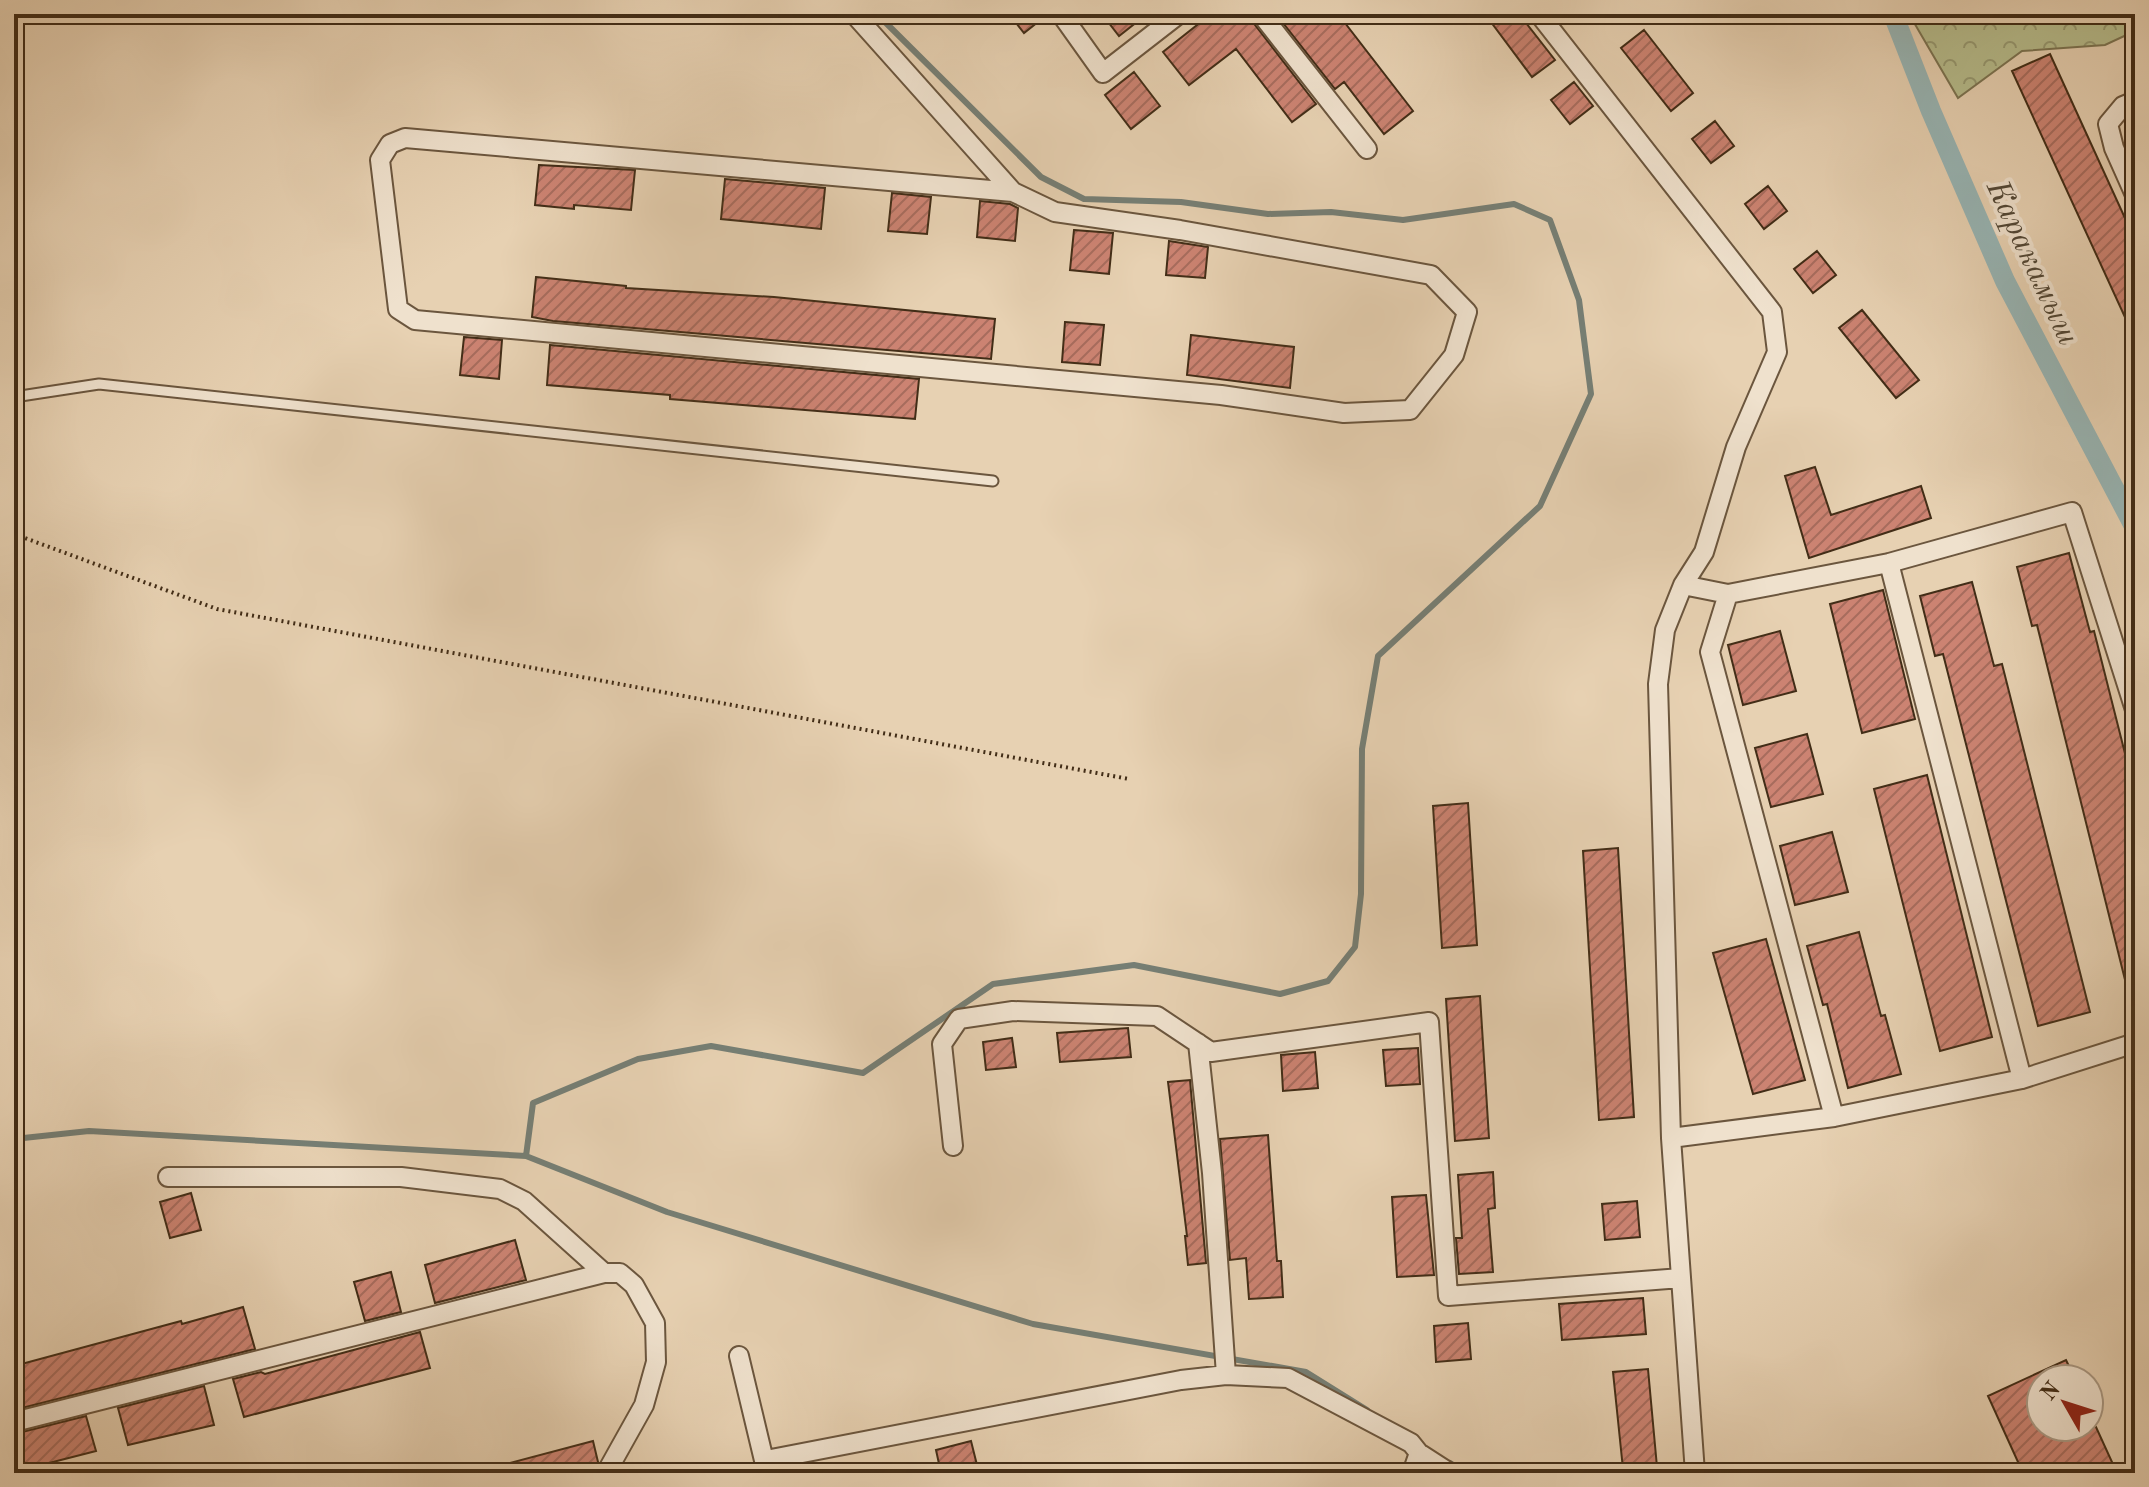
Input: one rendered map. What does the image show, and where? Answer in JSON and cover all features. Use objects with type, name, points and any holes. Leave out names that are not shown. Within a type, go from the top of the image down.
[{"type":"street","points":[[854,14],[1013,192],[1055,212],[1180,230],[1431,275],[1467,312],[1454,355],[1410,410],[1344,413],[1221,395],[415,320],[398,309],[380,160],[390,144],[405,138],[1013,192]]},
{"type":"street","points":[[1061,14],[1103,73],[1179,14]]},
{"type":"street","points":[[1261,14],[1367,149]]},
{"type":"street","points":[[1539,14],[1772,312],[1777,352],[1736,447],[1704,552],[1683,585],[1665,630],[1658,684],[1671,1138],[1695,1473]]},
{"type":"street","points":[[2135,101],[2123,106],[2108,124],[2114,148],[2135,195]]},
{"type":"street","points":[[1683,585],[1728,594],[1889,563],[2072,512],[2135,710]]},
{"type":"street","points":[[1889,563],[2022,1079]]},
{"type":"street","points":[[1728,594],[1710,652],[1834,1117]]},
{"type":"street","points":[[953,1146],[942,1044],[959,1019],[1013,1011],[1157,1016],[1211,1052],[1429,1022],[1448,1296],[1681,1278]]},
{"type":"street","points":[[1198,1043],[1212,1173],[1226,1375]]},
{"type":"street","points":[[1671,1138],[1834,1117],[2022,1079],[2135,1043]]},
{"type":"street","points":[[168,1177],[401,1177],[500,1189],[524,1201],[604,1273]]},
{"type":"street","points":[[14,1422],[604,1273],[620,1273],[634,1285],[655,1323],[656,1362],[644,1405],[606,1473]]},
{"type":"street","points":[[739,1356],[767,1467],[1181,1380],[1226,1375],[1288,1378],[1411,1443],[1419,1453],[1450,1473]]},
{"type":"street","points":[[1412,1473],[1419,1453]]},
{"type":"lane","points":[[14,397],[99,384],[993,481]]},
{"type":"path","points":[[14,534],[217,609],[1129,779]]},
{"type":"green space","points":[[1909,14],[2135,14],[2135,31],[2105,45],[2022,51],[1958,98]]},
{"type":"building","points":[[1009,14],[1048,14],[1024,33]]},
{"type":"building","points":[[1102,14],[1147,14],[1119,36]]},
{"type":"building","points":[[1211,14],[1249,14],[1316,104],[1292,122],[1236,49],[1189,85],[1163,52]]},
{"type":"building","points":[[1276,14],[1338,14],[1413,111],[1384,134],[1344,82],[1335,89]]},
{"type":"building","points":[[1485,14],[1519,14],[1555,60],[1532,77]]},
{"type":"building","points":[[1644,30],[1693,93],[1671,111],[1621,48]]},
{"type":"building","points":[[2050,54],[2135,240],[2135,339],[2012,71]]},
{"type":"building","points":[[1134,72],[1160,106],[1131,129],[1105,95]]},
{"type":"building","points":[[1574,82],[1593,106],[1570,124],[1551,100]]},
{"type":"building","points":[[1715,121],[1734,146],[1711,163],[1692,139]]},
{"type":"building","points":[[539,165],[635,170],[631,210],[535,205]]},
{"type":"building","points":[[725,179],[825,188],[821,229],[721,219]]},
{"type":"building","points":[[1768,186],[1787,211],[1764,229],[1745,204]]},
{"type":"building","points":[[892,193],[931,197],[927,234],[888,231]]},
{"type":"building","points":[[980,201],[1010,204],[1018,208],[1015,241],[977,237]]},
{"type":"building","points":[[1074,230],[1113,233],[1109,274],[1070,270]]},
{"type":"building","points":[[1169,241],[1208,247],[1205,278],[1166,275]]},
{"type":"building","points":[[1817,251],[1836,275],[1813,293],[1794,269]]},
{"type":"building","points":[[536,277],[626,288],[774,297],[995,319],[991,359],[553,321],[532,317]]},
{"type":"building","points":[[1862,310],[1919,380],[1896,398],[1839,328]]},
{"type":"building","points":[[1065,322],[1104,325],[1100,365],[1062,362]]},
{"type":"building","points":[[1191,335],[1294,347],[1290,388],[1187,375]]},
{"type":"building","points":[[464,337],[502,340],[499,379],[460,375]]},
{"type":"building","points":[[550,345],[919,379],[915,419],[670,399],[670,395],[547,385]]},
{"type":"building","points":[[1815,467],[1831,515],[1921,486],[1931,518],[1809,558],[1785,476]]},
{"type":"building","points":[[2069,553],[2090,632],[2094,631],[2135,793],[2135,1000],[2130,1000],[2037,625],[2032,626],[2017,567]]},
{"type":"building","points":[[1972,582],[1994,666],[2002,664],[2090,1012],[2038,1026],[1943,654],[1935,656],[1920,596]]},
{"type":"building","points":[[1883,590],[1915,719],[1862,733],[1830,604]]},
{"type":"building","points":[[1780,631],[1796,691],[1743,705],[1728,645]]},
{"type":"building","points":[[1807,734],[1823,794],[1771,807],[1755,748]]},
{"type":"building","points":[[1927,775],[1992,1037],[1940,1051],[1874,789]]},
{"type":"building","points":[[1468,803],[1477,945],[1442,948],[1433,806]]},
{"type":"building","points":[[1832,832],[1848,892],[1795,905],[1780,846]]},
{"type":"building","points":[[1618,848],[1634,1117],[1599,1120],[1583,851]]},
{"type":"building","points":[[1859,932],[1881,1016],[1885,1015],[1901,1074],[1848,1088],[1827,1004],[1823,1005],[1807,946]]},
{"type":"building","points":[[1766,939],[1805,1080],[1753,1094],[1713,953]]},
{"type":"building","points":[[1480,996],[1489,1138],[1455,1141],[1446,999]]},
{"type":"building","points":[[1128,1028],[1131,1057],[1060,1062],[1057,1033]]},
{"type":"building","points":[[1012,1038],[1016,1067],[986,1070],[983,1042]]},
{"type":"building","points":[[1418,1048],[1420,1084],[1386,1086],[1383,1050]]},
{"type":"building","points":[[1315,1052],[1318,1088],[1283,1091],[1281,1055]]},
{"type":"building","points":[[1190,1080],[1206,1263],[1188,1265],[1168,1082]]},
{"type":"building","points":[[1268,1135],[1277,1261],[1281,1261],[1283,1297],[1249,1299],[1246,1258],[1230,1260],[1220,1139]]},
{"type":"building","points":[[1493,1172],[1495,1208],[1488,1209],[1493,1272],[1459,1274],[1456,1238],[1462,1238],[1458,1175]]},
{"type":"building","points":[[191,1193],[201,1230],[170,1238],[160,1202]]},
{"type":"building","points":[[1426,1195],[1434,1275],[1397,1277],[1392,1197]]},
{"type":"building","points":[[1637,1201],[1640,1237],[1605,1240],[1602,1204]]},
{"type":"building","points":[[515,1240],[526,1280],[435,1303],[425,1265]]},
{"type":"building","points":[[391,1272],[401,1312],[365,1321],[354,1282]]},
{"type":"building","points":[[1643,1298],[1646,1334],[1562,1340],[1559,1304]]},
{"type":"building","points":[[243,1307],[255,1349],[14,1410],[14,1366]]},
{"type":"building","points":[[1468,1323],[1471,1359],[1436,1362],[1434,1326]]},
{"type":"building","points":[[420,1332],[430,1368],[244,1417],[233,1379],[261,1372],[265,1374]]},
{"type":"building","points":[[1648,1369],[1657,1467],[1623,1469],[1613,1372]]},
{"type":"building","points":[[2025,1379],[2025,1443],[2103,1443],[2117,1473],[2023,1473],[1988,1396]]},
{"type":"building","points":[[204,1386],[214,1425],[128,1445],[118,1408]]},
{"type":"building","points":[[86,1416],[96,1451],[14,1472],[14,1434]]},
{"type":"building","points":[[593,1441],[598,1462],[594,1473],[491,1473],[491,1468]]},
{"type":"building","points":[[971,1441],[979,1473],[941,1473],[936,1450]]},
{"type":"waterway","points":[[526,1156],[533,1103],[638,1059],[711,1046],[863,1073],[993,984],[1134,965],[1280,994],[1328,981],[1355,947],[1361,894],[1362,749],[1378,656],[1540,506],[1591,394],[1579,300],[1550,220],[1514,204],[1403,220],[1331,212],[1268,214],[1181,202],[1084,199],[1041,177],[880,14]]},
{"type":"waterway","name":"Каракамыш","points":[[1893,14],[1931,111],[2005,281],[2135,528]]},
{"type":"waterway","points":[[14,1139],[89,1131],[526,1156],[667,1212],[1033,1324],[1306,1372],[1367,1410]]},
{"type":"waterway","points":[[1450,1463],[1466,1473]]}]
